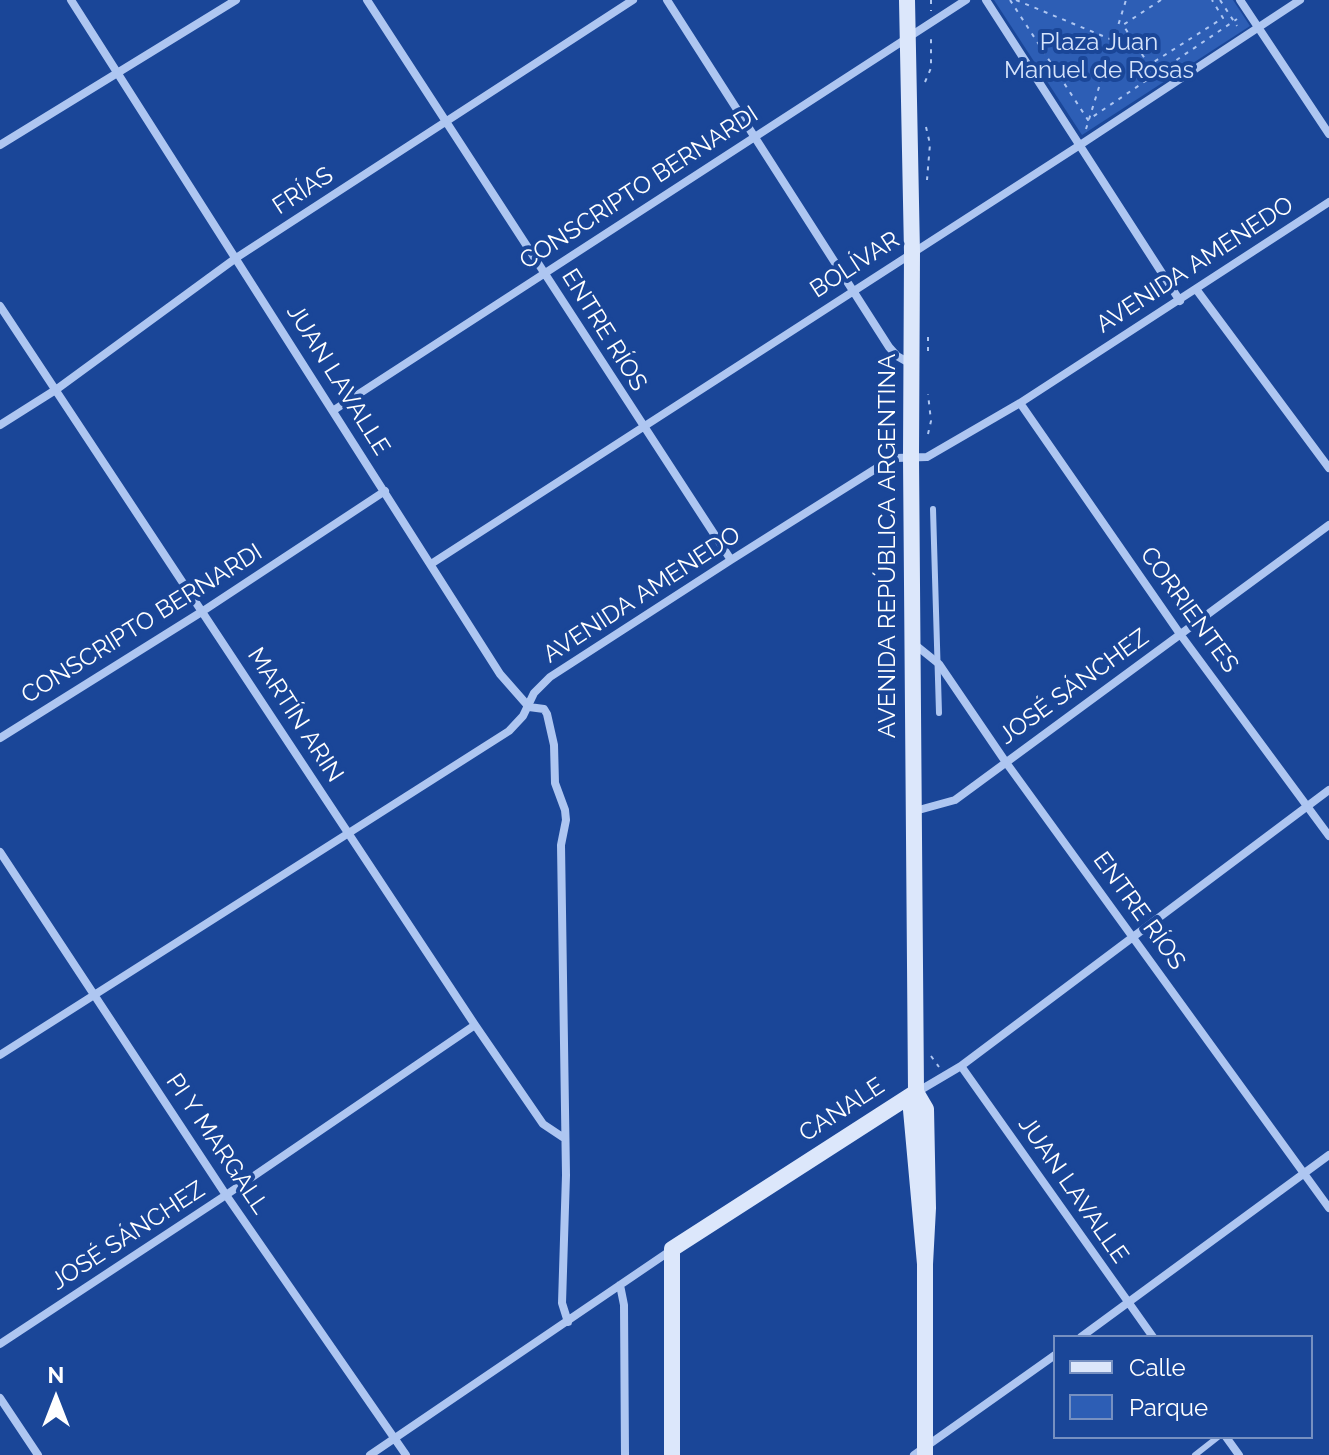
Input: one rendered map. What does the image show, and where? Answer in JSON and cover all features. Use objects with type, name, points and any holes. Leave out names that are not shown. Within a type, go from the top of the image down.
[{"type":"main road","name":"AVENIDA REPÚBLICA ARGENTINA","points":[[907,0],[912,252],[916,1092],[911,1110],[925,1264],[924,1453]]},
{"type":"main road","name":"CANALE","points":[[672,1249],[916,1092]]},
{"type":"main road","points":[[672,1249],[672,1455]]},
{"type":"street","name":"JUAN LAVALLE","points":[[71,0],[500,674],[529,707],[544,709],[547,714],[554,745],[555,783],[566,820],[561,845],[564,1138]]},
{"type":"street","points":[[0,145],[236,0]]},
{"type":"street","name":"ENTRE RÍOS","points":[[367,0],[642,428],[731,560]]},
{"type":"street","name":"FRÍAS","points":[[0,425],[57,389],[236,258],[633,0]]},
{"type":"street","points":[[667,0],[889,347],[911,365]]},
{"type":"street","name":"CONSCRIPTO BERNARDI","points":[[334,410],[966,0]]},
{"type":"street","points":[[986,0],[1180,301]]},
{"type":"street","points":[[1240,0],[1329,134]]},
{"type":"street","name":"BOLÍVAR","points":[[431,564],[1300,0]]},
{"type":"street","name":"AVENIDA AMENEDO","points":[[0,1055],[509,731],[529,707],[534,693],[550,677],[731,560],[888,461],[927,457],[1020,403],[1329,202]]},
{"type":"street","points":[[1196,289],[1329,468]]},
{"type":"street","name":"MARTÍN ARIN","points":[[0,306],[475,1025],[543,1124],[564,1138]]},
{"type":"street","name":"CORRIENTES","points":[[1020,403],[1180,634],[1329,836]]},
{"type":"street","name":"CONSCRIPTO BERNARDI","points":[[0,738],[203,611],[385,491]]},
{"type":"street","name":"JOSÉ SÁNCHEZ","points":[[914,811],[955,800],[1329,525]]},
{"type":"street","name":"ENTRE RÍOS","points":[[912,642],[937,663],[1329,1208]]},
{"type":"street","name":"CANALE","points":[[916,1092],[961,1066],[1329,790]]},
{"type":"street","name":"PI Y MARGALL","points":[[0,852],[226,1195],[406,1455]]},
{"type":"street","name":"JOSÉ SÁNCHEZ","points":[[0,1344],[475,1025]]},
{"type":"street","name":"JUAN LAVALLE","points":[[961,1066],[1152,1335]]},
{"type":"street","points":[[564,1138],[566,1175],[562,1303],[568,1322]]},
{"type":"street","points":[[1084,1335],[1329,1155]]},
{"type":"street","name":"CANALE","points":[[370,1455],[672,1249]]},
{"type":"street","points":[[620,1285],[624,1305],[625,1455]]},
{"type":"street","points":[[924,1453],[1053,1356]]},
{"type":"street","points":[[0,1398],[38,1455]]},
{"type":"lane","points":[[933,509],[939,713]]},
{"type":"lane","points":[[1195,1455],[1215,1439]]},
{"type":"path","points":[[1010,0],[1088,120]]},
{"type":"path","points":[[1016,0],[1140,51]]},
{"type":"path","points":[[1080,145],[1126,0]]},
{"type":"path","points":[[1161,0],[1123,25],[1149,65],[1223,18],[1212,0]]},
{"type":"path","points":[[1220,0],[1244,36]]},
{"type":"path","points":[[1088,120],[1248,12]]},
{"type":"green space","name":"Plaza Juan Manuel de Rosas","points":[[994,0],[1233,0],[1250,26],[1082,135]]}]
